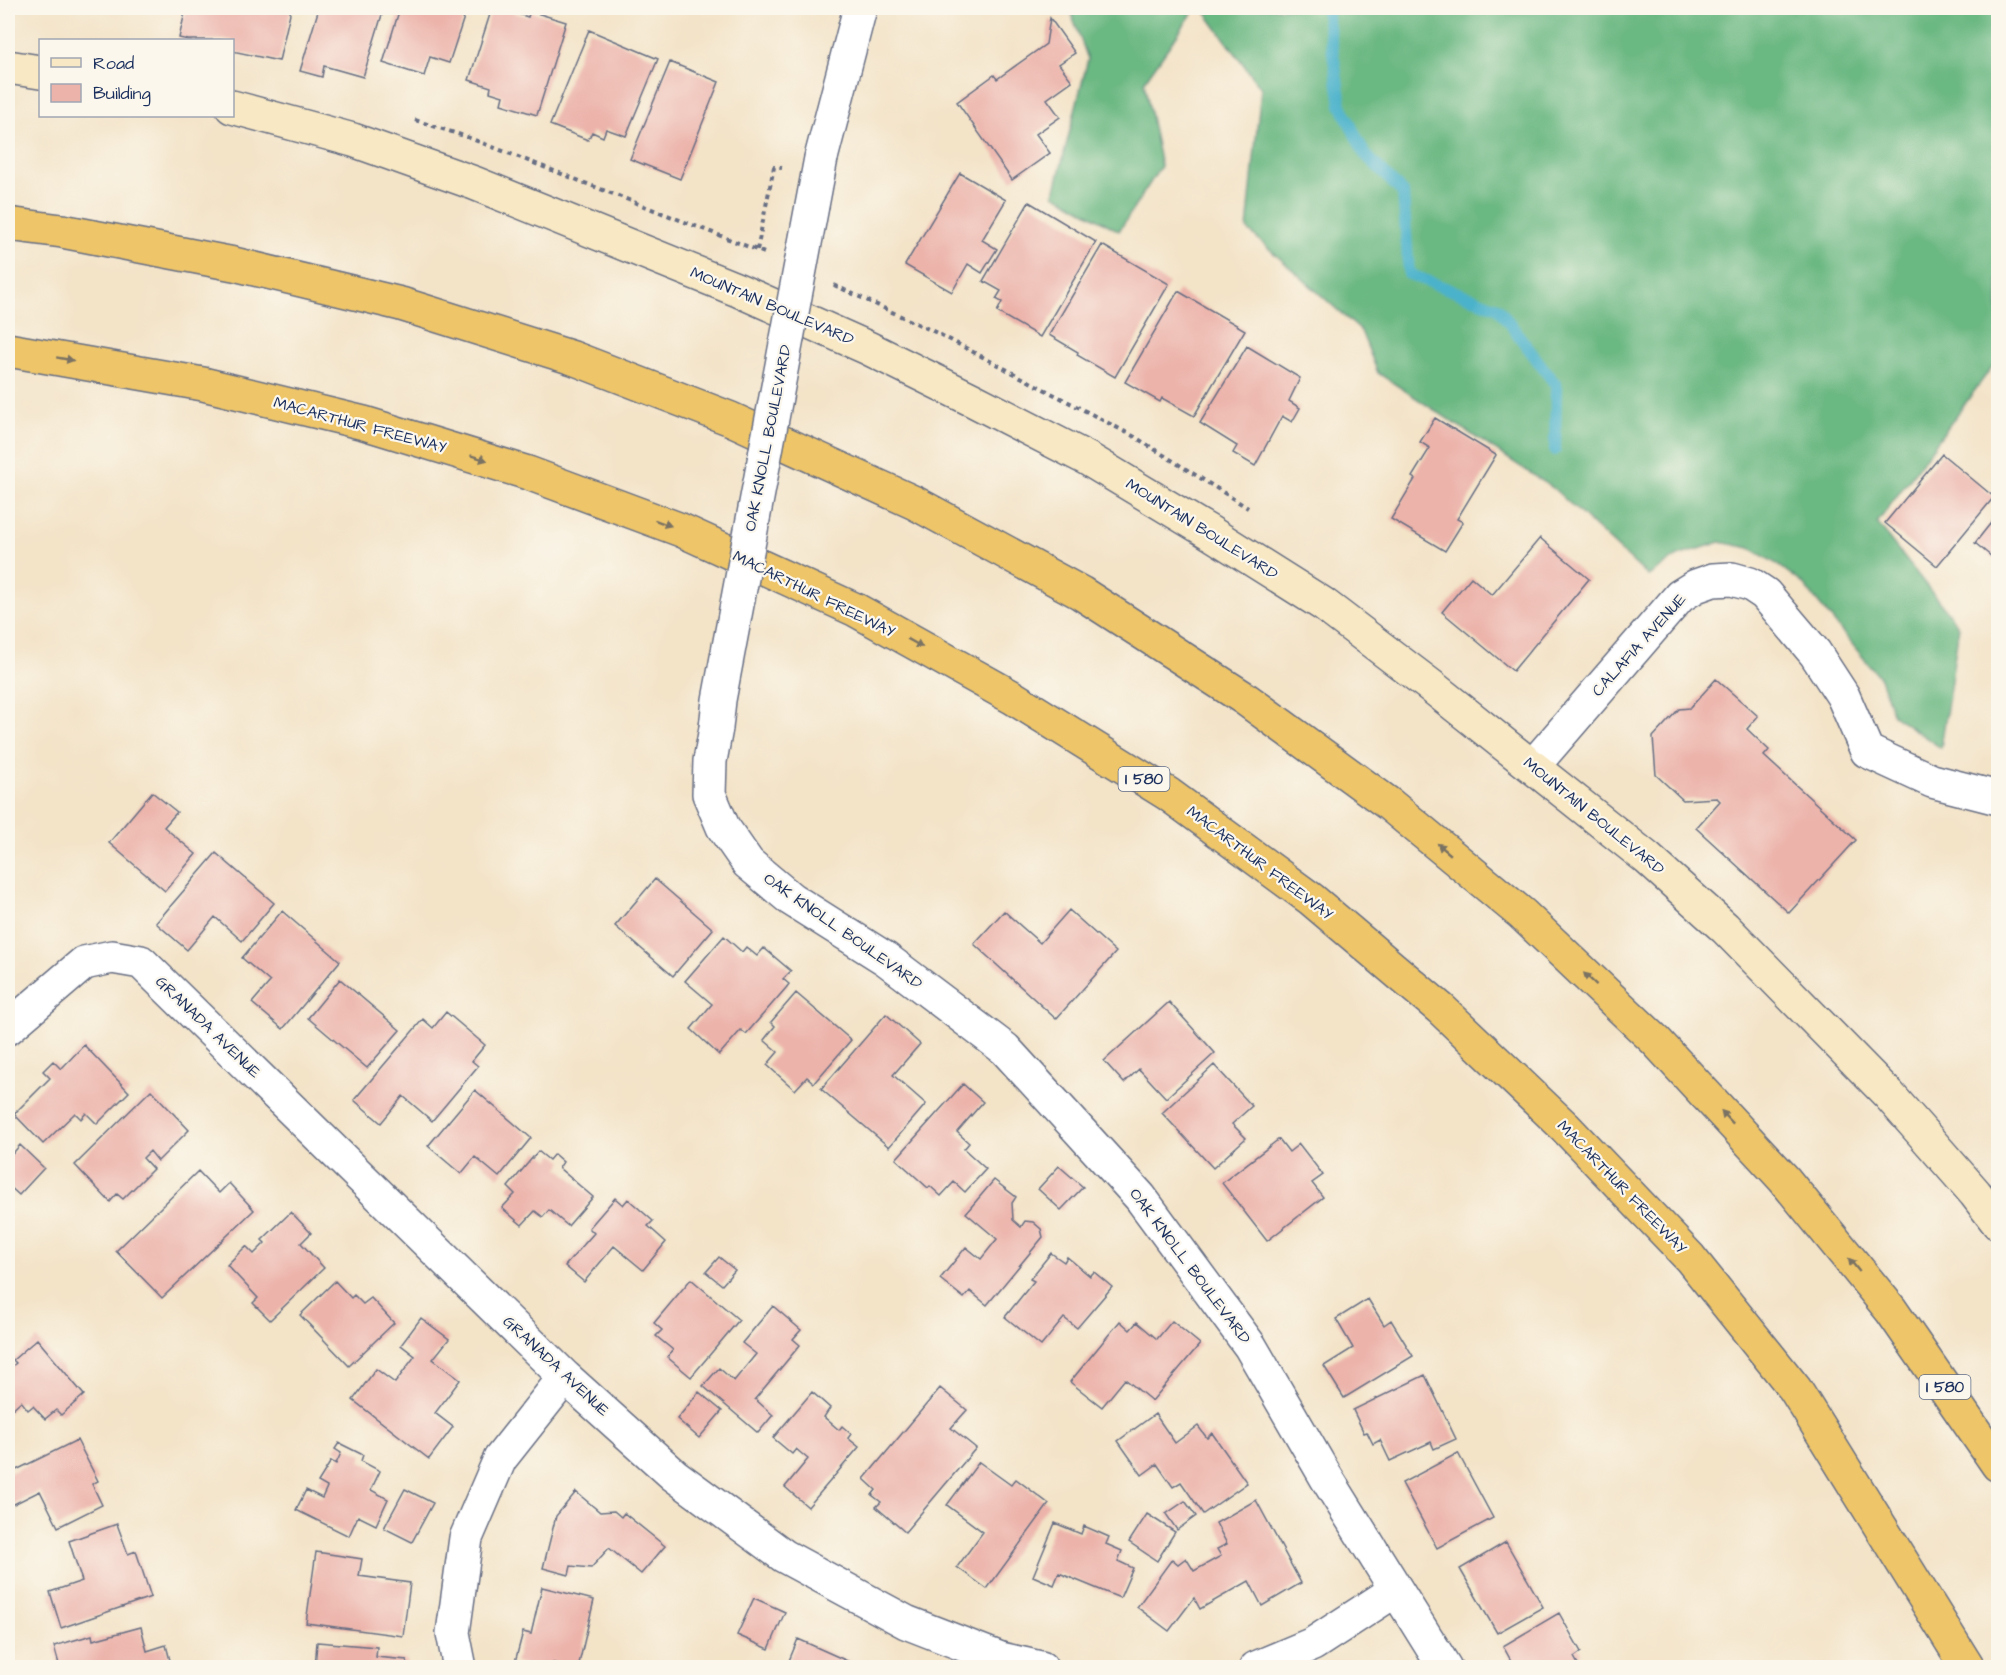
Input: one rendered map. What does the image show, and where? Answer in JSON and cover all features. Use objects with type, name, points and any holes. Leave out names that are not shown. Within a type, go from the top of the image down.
[{"type":"highway","name":"I 580","points":[[8,224],[62,231],[245,266],[401,304],[573,358],[731,419],[915,503],[1081,593],[1244,698],[1389,804],[1522,914],[1656,1041],[1784,1179],[1891,1310],[1998,1465]]},
{"type":"highway","name":"MACARTHUR FREEWAY","points":[[8,350],[203,384],[364,423],[528,473],[681,530],[856,610],[1012,697],[1168,794],[1311,899],[1441,1009],[1565,1127],[1690,1258],[1795,1389],[1968,1668]]},
{"type":"highway","points":[[1891,1310],[1998,1444]]},
{"type":"street","name":"OAK KNOLL BOULEVARD","points":[[860,8],[820,158],[719,700],[710,761],[709,794],[723,827],[748,863],[791,899],[886,959],[1005,1049],[1140,1197],[1250,1346],[1326,1477],[1445,1668]]},
{"type":"street","points":[[8,67],[39,72]]},
{"type":"street","name":"MOUNTAIN BOULEVARD","points":[[234,109],[352,140],[474,183],[738,290],[868,348],[1088,459],[1323,604],[1533,766],[1647,858],[1725,928],[1889,1095],[1975,1193],[1998,1223]]},
{"type":"street","name":"CALAFIA AVENUE","points":[[1533,766],[1680,596],[1695,586],[1713,580],[1732,579],[1750,584],[1765,594],[1815,653],[1843,696],[1867,751],[1932,780],[1998,798]]},
{"type":"street","name":"GRANADA AVENUE","points":[[8,1028],[84,963],[112,957],[141,962],[565,1377],[674,1475],[784,1556],[906,1622],[1000,1664],[1041,1668]]},
{"type":"street","points":[[460,1668],[453,1633],[466,1538],[500,1459],[565,1377]]},
{"type":"street","points":[[1256,1668],[1313,1644],[1396,1590]]},
{"type":"path","points":[[758,250],[774,167],[784,169]]},
{"type":"green space","points":[[1069,8],[1196,8],[1144,82],[1161,166],[1119,231],[1054,194],[1088,59]]},
{"type":"green space","points":[[1202,8],[1998,8],[1998,359],[1877,523],[1959,627],[1941,748],[1893,715],[1880,678],[1802,583],[1777,564],[1750,548],[1720,542],[1678,556],[1648,576],[1553,488],[1378,373],[1361,331],[1247,229],[1261,88]]},
{"type":"building","points":[[186,8],[291,9],[279,61],[234,51],[234,39],[179,38]]},
{"type":"building","points":[[319,8],[384,8],[363,77],[324,66],[322,77],[300,71]]},
{"type":"building","points":[[400,8],[467,8],[449,63],[430,57],[424,76],[383,63]]},
{"type":"building","points":[[492,8],[528,17],[530,11],[566,22],[537,115],[501,104],[503,96],[490,92],[491,87],[469,80]]},
{"type":"building","points":[[1050,18],[1075,53],[1059,64],[1072,81],[1047,99],[1060,117],[1036,134],[1050,153],[1012,180],[957,102],[994,75],[997,79],[1046,44]]},
{"type":"building","points":[[589,30],[658,59],[626,136],[606,129],[603,137],[592,132],[588,140],[550,125]]},
{"type":"building","points":[[670,62],[719,82],[680,179],[630,159]]},
{"type":"building","points":[[960,173],[1006,200],[982,240],[997,249],[982,273],[968,264],[952,292],[905,265]]},
{"type":"building","points":[[1029,202],[1096,242],[1040,337],[997,312],[1002,302],[996,299],[1001,291],[983,281]]},
{"type":"building","points":[[1102,245],[1169,284],[1115,377],[1077,355],[1078,352],[1049,335]]},
{"type":"building","points":[[1178,291],[1245,330],[1194,416],[1162,398],[1160,402],[1125,382]]},
{"type":"building","points":[[1247,346],[1300,378],[1289,401],[1300,408],[1292,422],[1282,416],[1255,466],[1233,453],[1237,446],[1200,423]]},
{"type":"building","points":[[1435,418],[1496,455],[1457,519],[1463,522],[1445,551],[1391,519],[1415,479],[1412,477],[1430,448],[1420,442]]},
{"type":"building","points":[[1942,454],[1994,497],[1937,566],[1885,523]]},
{"type":"building","points":[[1998,514],[1998,562],[1975,543]]},
{"type":"building","points":[[1540,538],[1589,579],[1513,671],[1442,612],[1471,577],[1492,595]]},
{"type":"building","points":[[1716,679],[1758,716],[1747,729],[1769,750],[1764,756],[1856,840],[1789,913],[1696,828],[1720,801],[1717,798],[1683,800],[1656,775],[1653,737],[1679,709],[1690,708]]},
{"type":"building","points":[[152,792],[177,812],[164,827],[196,854],[165,891],[109,843]]},
{"type":"building","points":[[216,853],[274,903],[242,941],[215,917],[187,950],[156,923]]},
{"type":"building","points":[[655,879],[713,929],[673,976],[615,926]]},
{"type":"building","points":[[1069,910],[1116,952],[1056,1019],[974,944],[1004,911],[1040,943]]},
{"type":"building","points":[[282,911],[340,961],[283,1029],[252,1003],[270,982],[242,958]]},
{"type":"building","points":[[724,936],[742,952],[746,947],[757,956],[764,948],[791,971],[783,979],[789,984],[786,988],[746,1034],[741,1030],[719,1055],[691,1029],[712,1004],[685,981]]},
{"type":"building","points":[[340,979],[400,1030],[367,1068],[308,1018]]},
{"type":"building","points":[[796,993],[851,1040],[814,1083],[807,1077],[795,1090],[767,1065],[778,1052],[764,1040],[775,1026],[771,1022]]},
{"type":"building","points":[[1169,1002],[1215,1053],[1166,1098],[1139,1069],[1124,1083],[1104,1061]]},
{"type":"building","points":[[446,1012],[485,1045],[472,1061],[478,1066],[432,1121],[403,1096],[381,1123],[354,1100],[423,1019],[433,1028]]},
{"type":"building","points":[[886,1014],[920,1044],[893,1075],[926,1104],[889,1147],[821,1089]]},
{"type":"building","points":[[84,1045],[129,1092],[97,1124],[86,1113],[81,1119],[75,1113],[43,1144],[14,1114],[50,1078],[43,1071],[53,1061],[61,1069]]},
{"type":"building","points":[[1214,1065],[1252,1106],[1232,1124],[1246,1138],[1213,1168],[1162,1113]]},
{"type":"building","points":[[963,1084],[983,1102],[957,1132],[969,1143],[964,1149],[986,1169],[965,1192],[954,1182],[941,1196],[930,1186],[928,1188],[896,1159]]},
{"type":"building","points":[[151,1090],[189,1130],[158,1161],[150,1151],[143,1158],[153,1169],[123,1199],[117,1194],[110,1202],[75,1165]]},
{"type":"building","points":[[475,1090],[531,1138],[499,1177],[475,1157],[461,1174],[428,1146]]},
{"type":"building","points":[[1279,1139],[1289,1152],[1299,1144],[1323,1175],[1312,1183],[1323,1197],[1267,1241],[1222,1183]]},
{"type":"building","points":[[20,1145],[44,1168],[19,1195],[8,1185],[8,1159]]},
{"type":"building","points":[[538,1151],[549,1160],[554,1154],[563,1162],[559,1168],[593,1197],[568,1226],[549,1210],[543,1217],[535,1211],[522,1225],[502,1208],[515,1194],[508,1187]]},
{"type":"building","points":[[1059,1166],[1083,1187],[1061,1210],[1038,1189]]},
{"type":"building","points":[[198,1171],[219,1193],[229,1183],[254,1210],[162,1298],[116,1251]]},
{"type":"building","points":[[994,1180],[1016,1197],[1012,1203],[1013,1220],[1021,1227],[1025,1221],[1033,1222],[1041,1229],[1043,1237],[987,1305],[970,1291],[964,1298],[940,1279],[966,1247],[981,1259],[997,1239],[966,1213]]},
{"type":"building","points":[[615,1198],[623,1205],[628,1199],[653,1221],[648,1226],[666,1242],[643,1270],[614,1246],[584,1282],[565,1266],[594,1233],[589,1228]]},
{"type":"building","points":[[291,1212],[311,1233],[301,1243],[324,1268],[270,1320],[253,1303],[258,1298],[227,1265],[246,1246],[254,1254],[265,1243],[262,1240]]},
{"type":"building","points":[[1051,1253],[1064,1262],[1067,1257],[1090,1276],[1094,1272],[1112,1287],[1077,1328],[1064,1318],[1041,1346],[1005,1317],[1034,1281],[1030,1279]]},
{"type":"building","points":[[719,1257],[735,1270],[722,1285],[706,1272]]},
{"type":"building","points":[[691,1279],[739,1320],[691,1377],[667,1357],[673,1350],[656,1336],[662,1330],[654,1323]]},
{"type":"building","points":[[335,1281],[351,1298],[354,1295],[363,1304],[371,1298],[394,1323],[349,1366],[300,1315]]},
{"type":"building","points":[[1368,1299],[1384,1325],[1391,1320],[1413,1356],[1344,1398],[1324,1366],[1353,1348],[1336,1319]]},
{"type":"building","points":[[773,1306],[801,1330],[793,1339],[800,1345],[755,1399],[773,1415],[758,1433],[703,1386],[719,1368],[734,1381],[756,1354],[742,1343]]},
{"type":"building","points":[[421,1318],[449,1339],[433,1359],[460,1380],[435,1413],[453,1427],[429,1459],[353,1400],[376,1369],[395,1383],[415,1356],[401,1345]]},
{"type":"building","points":[[1120,1321],[1130,1330],[1137,1322],[1157,1339],[1172,1321],[1200,1344],[1152,1401],[1125,1379],[1102,1407],[1070,1382]]},
{"type":"building","points":[[37,1339],[84,1395],[61,1415],[56,1410],[45,1419],[33,1406],[28,1410],[21,1401],[8,1413],[8,1370],[16,1363],[13,1360]]},
{"type":"building","points":[[1425,1375],[1456,1439],[1434,1449],[1431,1442],[1390,1461],[1380,1440],[1373,1444],[1367,1432],[1364,1433],[1353,1410]]},
{"type":"building","points":[[940,1388],[967,1410],[951,1428],[976,1448],[905,1532],[876,1507],[881,1502],[872,1495],[876,1490],[864,1479]]},
{"type":"building","points":[[699,1392],[722,1411],[699,1438],[677,1419]]},
{"type":"building","points":[[812,1392],[830,1408],[824,1417],[839,1430],[842,1426],[851,1434],[848,1438],[859,1447],[808,1507],[785,1487],[808,1459],[796,1449],[792,1454],[773,1438]]},
{"type":"building","points":[[1155,1414],[1175,1443],[1198,1426],[1207,1438],[1212,1433],[1247,1483],[1203,1514],[1181,1482],[1173,1487],[1157,1464],[1142,1475],[1118,1441]]},
{"type":"building","points":[[77,1440],[98,1481],[92,1484],[102,1505],[58,1527],[40,1491],[12,1505],[8,1496],[8,1474]]},
{"type":"building","points":[[339,1443],[363,1455],[361,1461],[380,1471],[371,1490],[388,1499],[376,1525],[358,1516],[349,1536],[296,1510],[306,1490],[322,1498],[327,1487],[318,1482],[331,1461],[336,1464],[341,1453],[335,1449]]},
{"type":"building","points":[[1458,1453],[1493,1518],[1437,1548],[1402,1483]]},
{"type":"building","points":[[979,1462],[1011,1485],[1016,1479],[1049,1504],[987,1589],[957,1567],[983,1532],[947,1505]]},
{"type":"building","points":[[405,1489],[433,1503],[412,1542],[384,1528]]},
{"type":"building","points":[[576,1492],[600,1512],[614,1511],[621,1517],[624,1513],[665,1546],[641,1574],[609,1548],[591,1568],[571,1566],[569,1575],[543,1568],[556,1516]]},
{"type":"building","points":[[1256,1500],[1301,1583],[1262,1606],[1249,1581],[1200,1609],[1194,1598],[1169,1631],[1137,1607],[1172,1559],[1178,1564],[1186,1558],[1194,1571],[1221,1556],[1217,1549],[1227,1544],[1216,1523]]},
{"type":"building","points":[[1185,1501],[1196,1516],[1177,1530],[1166,1514]]},
{"type":"building","points":[[1147,1514],[1175,1532],[1157,1561],[1129,1542]]},
{"type":"building","points":[[1055,1523],[1081,1534],[1084,1526],[1109,1537],[1106,1544],[1122,1551],[1118,1561],[1133,1568],[1120,1598],[1059,1573],[1054,1585],[1033,1576]]},
{"type":"building","points":[[117,1524],[128,1554],[136,1551],[151,1597],[61,1628],[50,1592],[82,1581],[69,1541]]},
{"type":"building","points":[[1506,1542],[1543,1607],[1497,1633],[1460,1569]]},
{"type":"building","points":[[316,1552],[362,1559],[359,1576],[410,1583],[403,1636],[306,1623]]},
{"type":"building","points":[[542,1587],[594,1600],[578,1668],[553,1663],[552,1668],[537,1668],[515,1662],[523,1632],[531,1634]]},
{"type":"building","points":[[754,1598],[785,1612],[769,1649],[737,1635]]},
{"type":"building","points":[[1559,1613],[1581,1652],[1574,1657],[1580,1668],[1515,1668],[1503,1646]]},
{"type":"building","points":[[141,1627],[147,1651],[166,1645],[172,1668],[60,1668],[54,1646],[92,1635],[93,1640]]},
{"type":"building","points":[[798,1639],[863,1668],[786,1668]]},
{"type":"building","points":[[317,1642],[377,1647],[376,1657],[407,1660],[406,1668],[315,1668]]},
{"type":"waterway","points":[[1326,8],[1341,105],[1364,153],[1403,193],[1409,274],[1498,308],[1556,385],[1555,450]]}]
